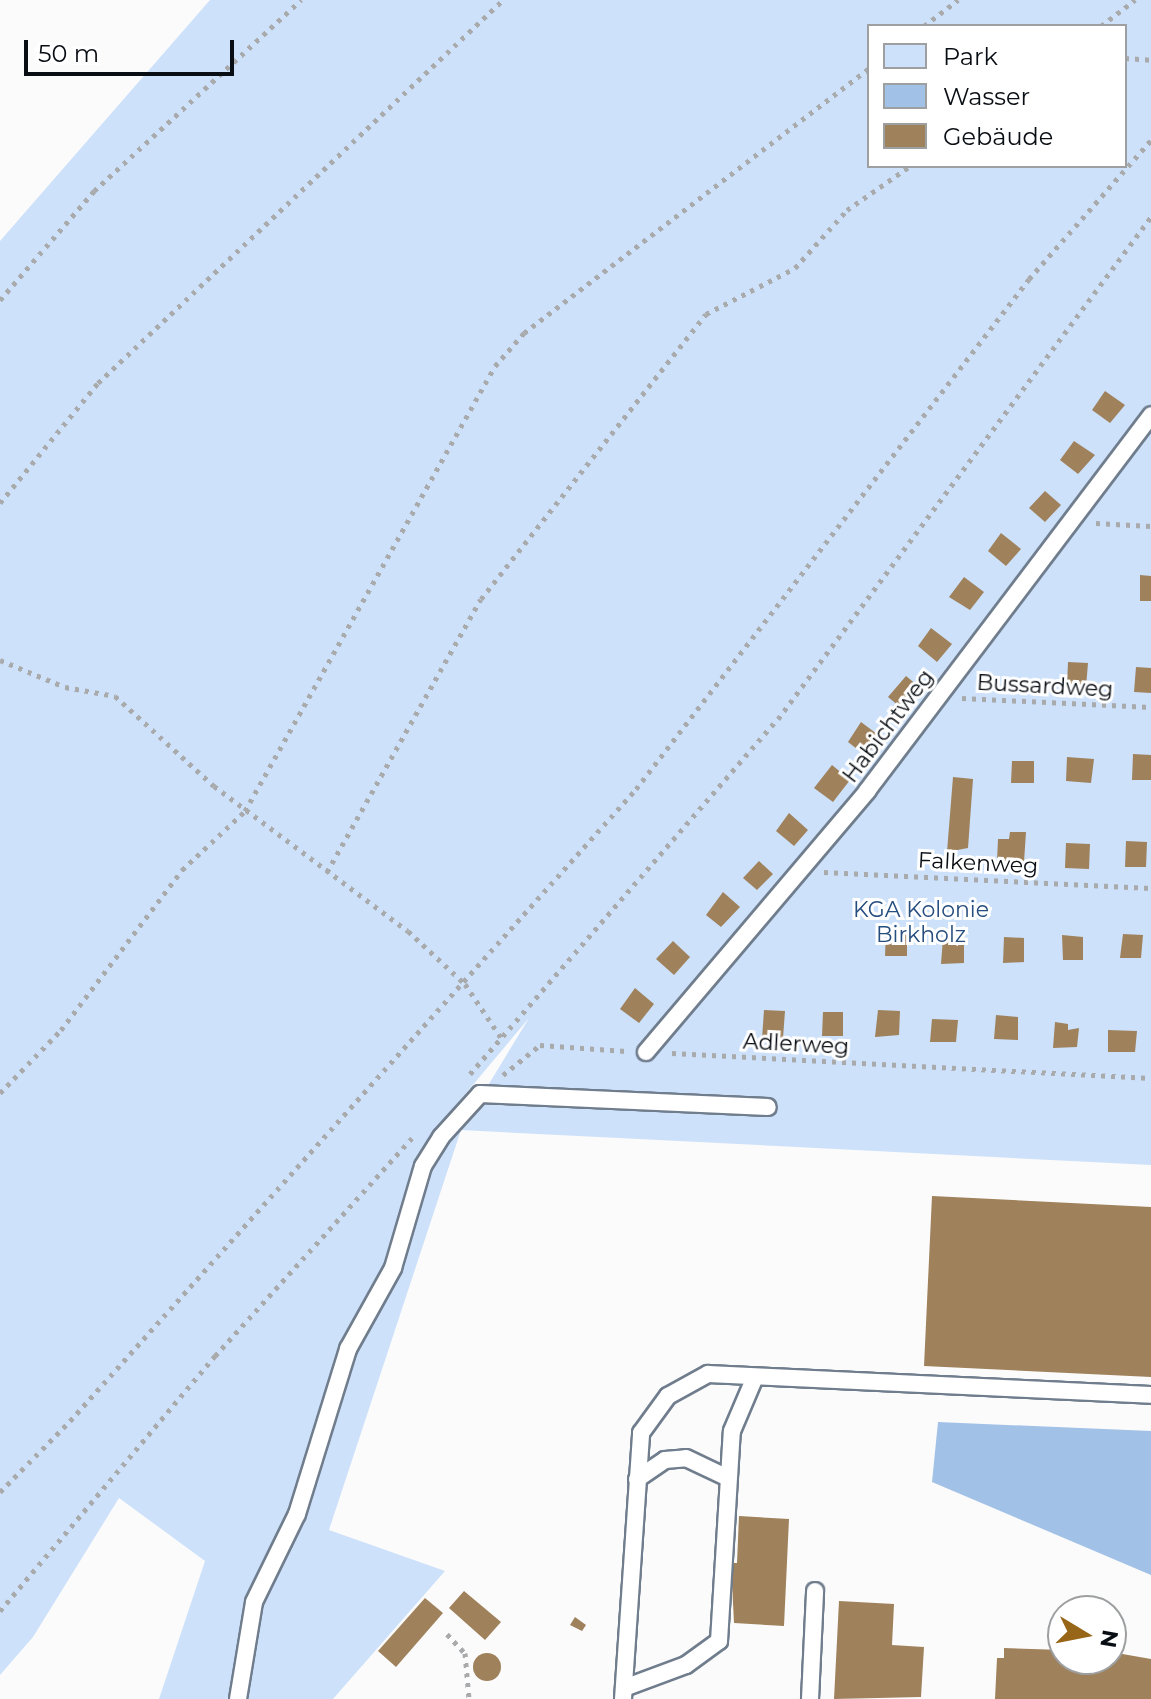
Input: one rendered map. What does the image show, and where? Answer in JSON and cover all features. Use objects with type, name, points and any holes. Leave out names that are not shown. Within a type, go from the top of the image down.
[{"type":"lane","name":"Habichtweg","points":[[646,1052],[803,870],[1151,415]]},
{"type":"lane","points":[[238,1699],[254,1602],[297,1514],[348,1349],[393,1268],[423,1166],[480,1094],[768,1107]]},
{"type":"lane","points":[[755,1377],[732,1431],[726,1477],[719,1641],[686,1665],[623,1694],[641,1433],[668,1396],[708,1374],[1151,1395]]},
{"type":"lane","points":[[637,1479],[665,1460],[686,1458],[726,1477]]},
{"type":"lane","points":[[810,1699],[815,1591]]},
{"type":"path","points":[[0,300],[94,191],[301,0]]},
{"type":"path","points":[[0,503],[98,383],[503,0]]},
{"type":"path","points":[[927,24],[958,0]]},
{"type":"path","points":[[1104,24],[1135,0]]},
{"type":"path","points":[[1127,58],[1151,60]]},
{"type":"path","points":[[0,1093],[61,1030],[182,870],[245,811],[495,366],[524,333],[867,70]]},
{"type":"path","points":[[1127,167],[1151,140]]},
{"type":"path","points":[[327,872],[481,599],[706,314],[795,268],[847,210],[907,168]]},
{"type":"path","points":[[0,1492],[465,984],[636,789],[1029,279],[1126,168]]},
{"type":"path","points":[[461,1084],[778,719],[1151,217]]},
{"type":"path","points":[[1071,522],[1151,526]]},
{"type":"path","points":[[0,660],[65,687],[115,696],[245,811],[408,931],[465,984],[502,1039]]},
{"type":"path","name":"Bussardweg","points":[[937,697],[1151,707]]},
{"type":"path","name":"Falkenweg","points":[[803,870],[1151,888]]},
{"type":"path","name":"Adlerweg","points":[[480,1094],[540,1045],[1151,1078]]},
{"type":"path","points":[[472,1073],[480,1094]]},
{"type":"path","points":[[0,1611],[215,1356],[418,1132]]},
{"type":"path","points":[[447,1634],[465,1653],[469,1699]]},
{"type":"green space","name":"KGA Kolonie Birkholz","points":[[210,0],[1151,0],[1151,1165],[461,1130],[329,1530],[445,1571],[333,1699],[159,1699],[205,1561],[119,1498],[33,1637],[0,1675],[0,241]],"holes":[[[529,1018],[461,1130],[440,1124]]]},
{"type":"water","points":[[938,1422],[1151,1431],[1151,1575],[932,1482]]},
{"type":"building","points":[[1105,391],[1125,405],[1110,423],[1092,410]]},
{"type":"building","points":[[1074,441],[1095,455],[1078,474],[1060,460]]},
{"type":"building","points":[[1045,491],[1061,505],[1045,522],[1029,508]]},
{"type":"building","points":[[1001,533],[1021,549],[1006,566],[988,551]]},
{"type":"building","points":[[1140,575],[1151,576],[1151,601],[1140,601]]},
{"type":"building","points":[[964,577],[984,592],[970,610],[949,597]]},
{"type":"building","points":[[931,628],[952,644],[937,662],[918,646]]},
{"type":"building","points":[[1068,662],[1088,663],[1086,687],[1067,686]]},
{"type":"building","points":[[1136,667],[1151,668],[1151,693],[1134,692]]},
{"type":"building","points":[[906,676],[923,690],[905,711],[888,697]]},
{"type":"building","points":[[861,722],[881,737],[866,756],[848,742]]},
{"type":"building","points":[[1133,754],[1151,755],[1151,780],[1132,780]]},
{"type":"building","points":[[1067,757],[1094,759],[1091,783],[1066,781]]},
{"type":"building","points":[[1012,761],[1034,761],[1034,783],[1011,783]]},
{"type":"building","points":[[832,765],[850,780],[833,802],[814,788]]},
{"type":"building","points":[[953,777],[973,779],[968,848],[947,852]]},
{"type":"building","points":[[789,813],[808,830],[794,846],[776,831]]},
{"type":"building","points":[[1010,832],[1026,832],[1024,862],[997,861],[998,839],[1009,839]]},
{"type":"building","points":[[1126,841],[1147,842],[1146,867],[1125,867]]},
{"type":"building","points":[[1066,843],[1090,844],[1089,869],[1065,868]]},
{"type":"building","points":[[759,861],[773,874],[757,890],[743,878]]},
{"type":"building","points":[[723,892],[740,907],[721,927],[706,915]]},
{"type":"building","points":[[886,931],[907,932],[907,956],[885,956]]},
{"type":"building","points":[[1123,934],[1143,935],[1141,958],[1120,958]]},
{"type":"building","points":[[1062,935],[1083,937],[1083,960],[1063,960]]},
{"type":"building","points":[[1004,937],[1024,938],[1024,962],[1003,963]]},
{"type":"building","points":[[943,938],[964,938],[964,963],[941,964]]},
{"type":"building","points":[[673,941],[690,957],[674,975],[656,959]]},
{"type":"building","points":[[635,988],[654,1004],[639,1023],[620,1009]]},
{"type":"building","points":[[764,1010],[785,1011],[783,1038],[762,1039]]},
{"type":"building","points":[[878,1010],[900,1011],[899,1035],[875,1037]]},
{"type":"building","points":[[823,1012],[843,1012],[843,1036],[822,1036]]},
{"type":"building","points":[[996,1015],[1018,1017],[1018,1040],[994,1039]]},
{"type":"building","points":[[932,1019],[958,1020],[956,1042],[930,1042]]},
{"type":"building","points":[[1055,1022],[1068,1024],[1068,1030],[1079,1028],[1077,1047],[1053,1048]]},
{"type":"building","points":[[1108,1030],[1137,1031],[1135,1052],[1108,1052]]},
{"type":"building","points":[[932,1196],[1151,1207],[1151,1377],[924,1366]]},
{"type":"building","points":[[739,1516],[789,1519],[784,1626],[734,1623],[731,1563],[737,1563]]},
{"type":"building","points":[[464,1591],[501,1622],[485,1640],[449,1608]]},
{"type":"building","points":[[425,1598],[443,1613],[396,1667],[378,1651]]},
{"type":"building","points":[[839,1601],[894,1604],[892,1645],[924,1647],[921,1697],[834,1699]]},
{"type":"building","points":[[575,1617],[586,1625],[582,1631],[570,1625]]},
{"type":"building","points":[[1004,1648],[1047,1649],[1047,1675],[1127,1675],[1127,1655],[1151,1659],[1151,1699],[995,1699],[997,1658],[1004,1658]]},
{"type":"building","points":[[487,1653],[497,1657],[501,1667],[497,1677],[487,1681],[477,1677],[473,1667],[477,1657]]}]
